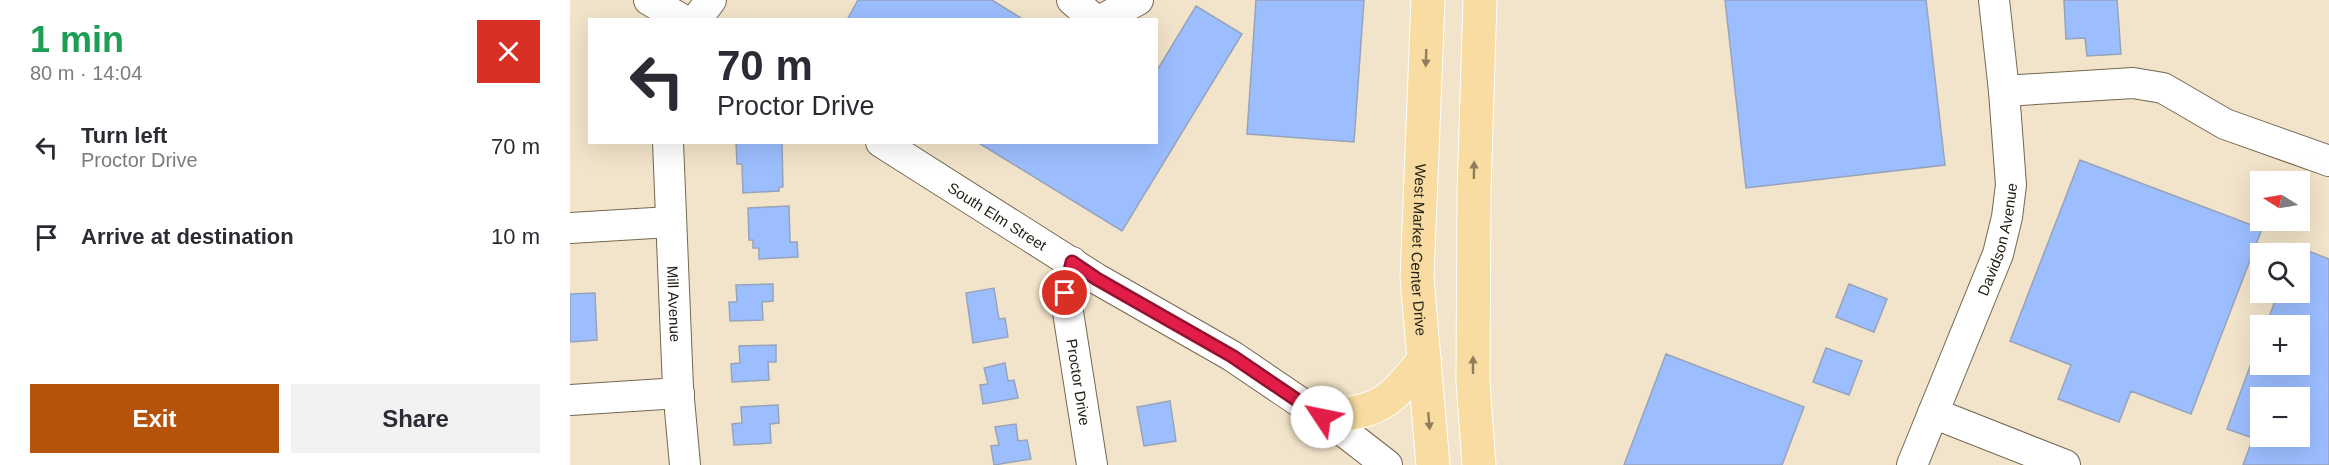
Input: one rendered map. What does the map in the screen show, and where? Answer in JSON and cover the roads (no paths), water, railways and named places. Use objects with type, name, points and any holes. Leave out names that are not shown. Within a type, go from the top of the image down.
[{"type":"main road","name":"West Market Center Drive","points":[[1428,0],[1417,278],[1433,465]]},
{"type":"main road","points":[[1479,465],[1473,382],[1473,346],[1474,181],[1480,0]]},
{"type":"main road","points":[[1322,417],[1372,409],[1395,395],[1424,360]]},
{"type":"street","points":[[649,0],[680,18]]},
{"type":"street","points":[[698,18],[711,0]]},
{"type":"street","points":[[1072,0],[1093,18]]},
{"type":"street","points":[[1105,18],[1138,0]]},
{"type":"street","name":"Davidson Avenue","points":[[1912,465],[1998,254],[2007,217],[2011,185],[1994,0]]},
{"type":"street","points":[[2004,91],[2133,83],[2163,88],[2226,124],[2329,161]]},
{"type":"street","name":"Mill Avenue","points":[[668,144],[679,393],[685,465]]},
{"type":"street","name":"South Elm Street","points":[[884,144],[1097,279],[1232,356],[1322,417],[1387,465]]},
{"type":"street","points":[[570,228],[670,222]]},
{"type":"street","name":"Proctor Drive","points":[[1072,262],[1065,293],[1092,465]]},
{"type":"street","points":[[570,400],[679,393]]},
{"type":"street","points":[[1933,413],[2065,465]]}]
